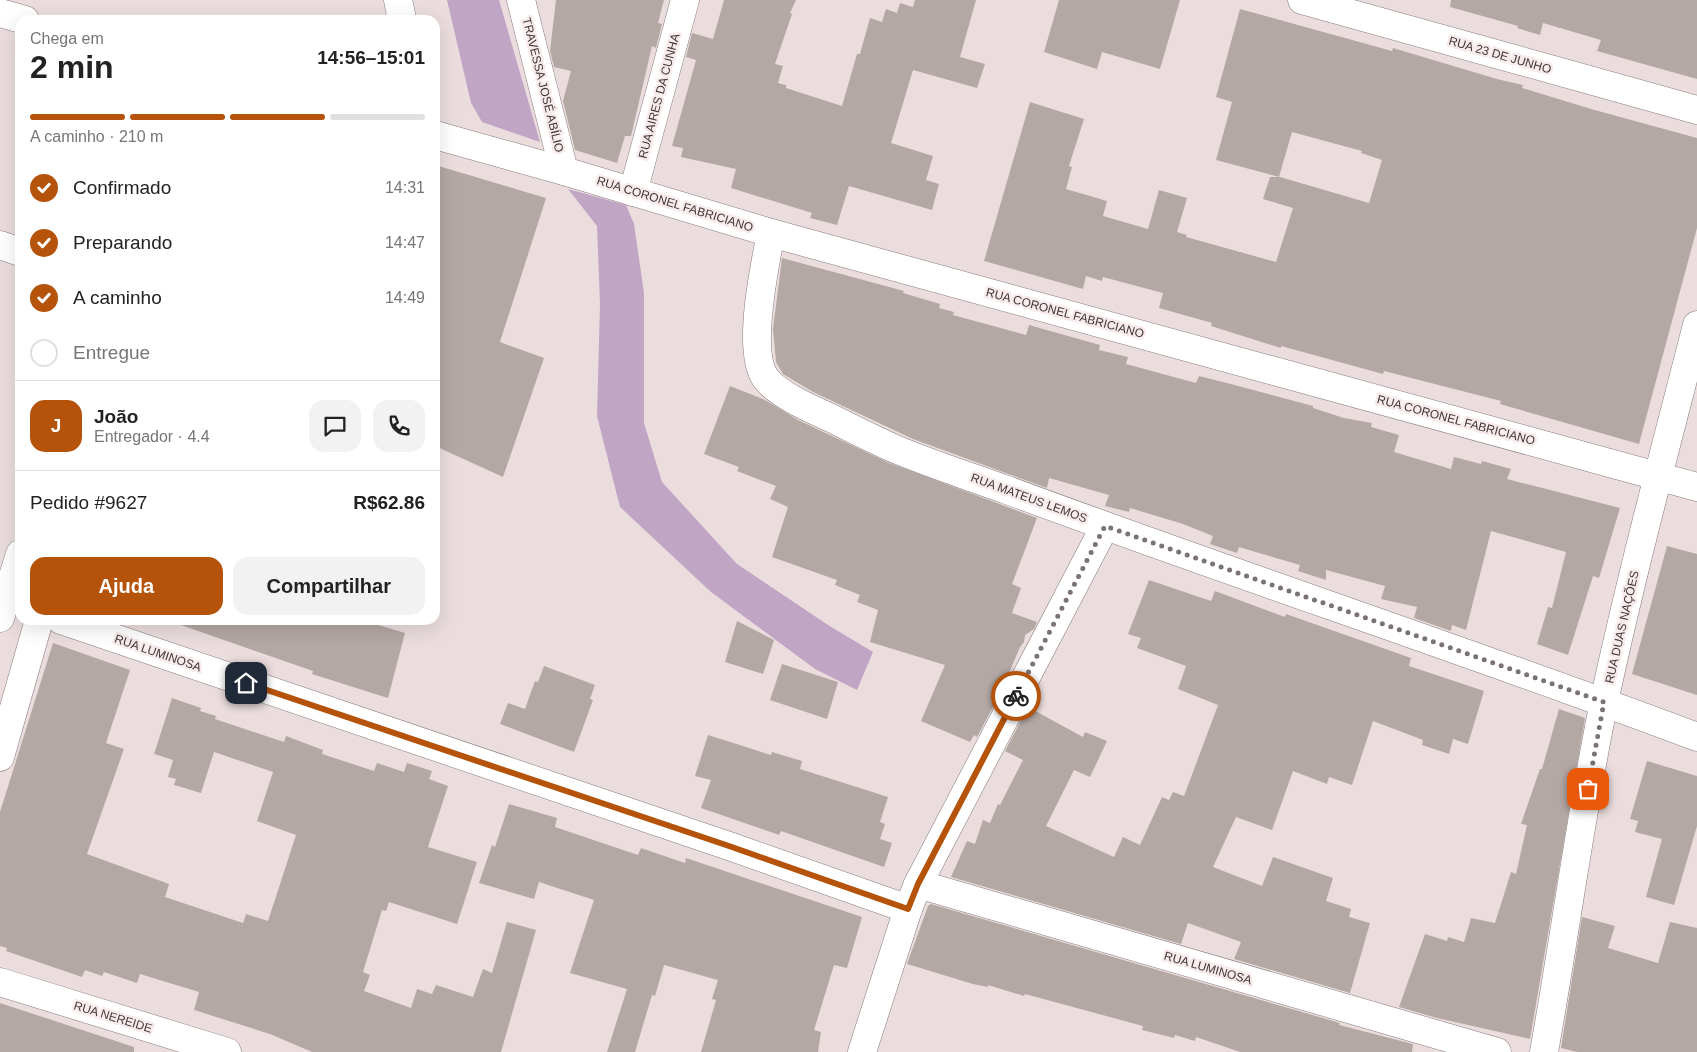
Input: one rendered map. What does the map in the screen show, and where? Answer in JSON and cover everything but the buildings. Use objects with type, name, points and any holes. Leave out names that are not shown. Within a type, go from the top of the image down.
[{"type":"street","points":[[398,0],[401,15]]},
{"type":"street","name":"TRAVESSA JOSÉ ABÍLIO","points":[[521,0],[564,170]]},
{"type":"street","name":"RUA AIRES DA CUNHA","points":[[633,192],[685,0]]},
{"type":"street","name":"RUA 23 DE JUNHO","points":[[1302,0],[1697,110]]},
{"type":"street","points":[[0,13],[15,17]]},
{"type":"street","name":"RUA CORONEL FABRICIANO","points":[[440,135],[564,170],[771,233],[1697,487]]},
{"type":"street","name":"RUA MATEUS LEMOS","points":[[771,233],[756,330],[758,360],[765,378],[776,388],[804,405],[895,449],[1105,526],[1604,702],[1697,737]]},
{"type":"street","points":[[0,245],[15,250]]},
{"type":"street","name":"RUA DUAS NAÇÕES","points":[[1544,1052],[1578,842],[1604,702],[1658,476],[1697,325]]},
{"type":"street","points":[[862,1052],[908,909],[918,884],[1105,526]]},
{"type":"street","points":[[6,608],[15,573]]},
{"type":"street","points":[[0,757],[38,625]]},
{"type":"street","name":"RUA LUMINOSA","points":[[76,625],[729,846],[908,909]]},
{"type":"street","name":"RUA LUMINOSA","points":[[918,884],[1497,1052]]},
{"type":"street","name":"RUA NEREIDE","points":[[0,982],[227,1052]]},
{"type":"shaded area","points":[[447,0],[499,0],[540,142],[482,122],[471,103]]},
{"type":"shaded area","points":[[568,189],[626,205],[634,224],[644,293],[644,423],[662,482],[737,564],[828,625],[873,652],[857,690],[815,669],[711,592],[620,507],[597,416],[600,304],[597,226]]},
{"type":"way so far","points":[[1016,696],[1105,526],[1604,702],[1588,789]]},
{"type":"route","points":[[246,683],[729,846],[908,909],[918,884],[1016,696]]}]
